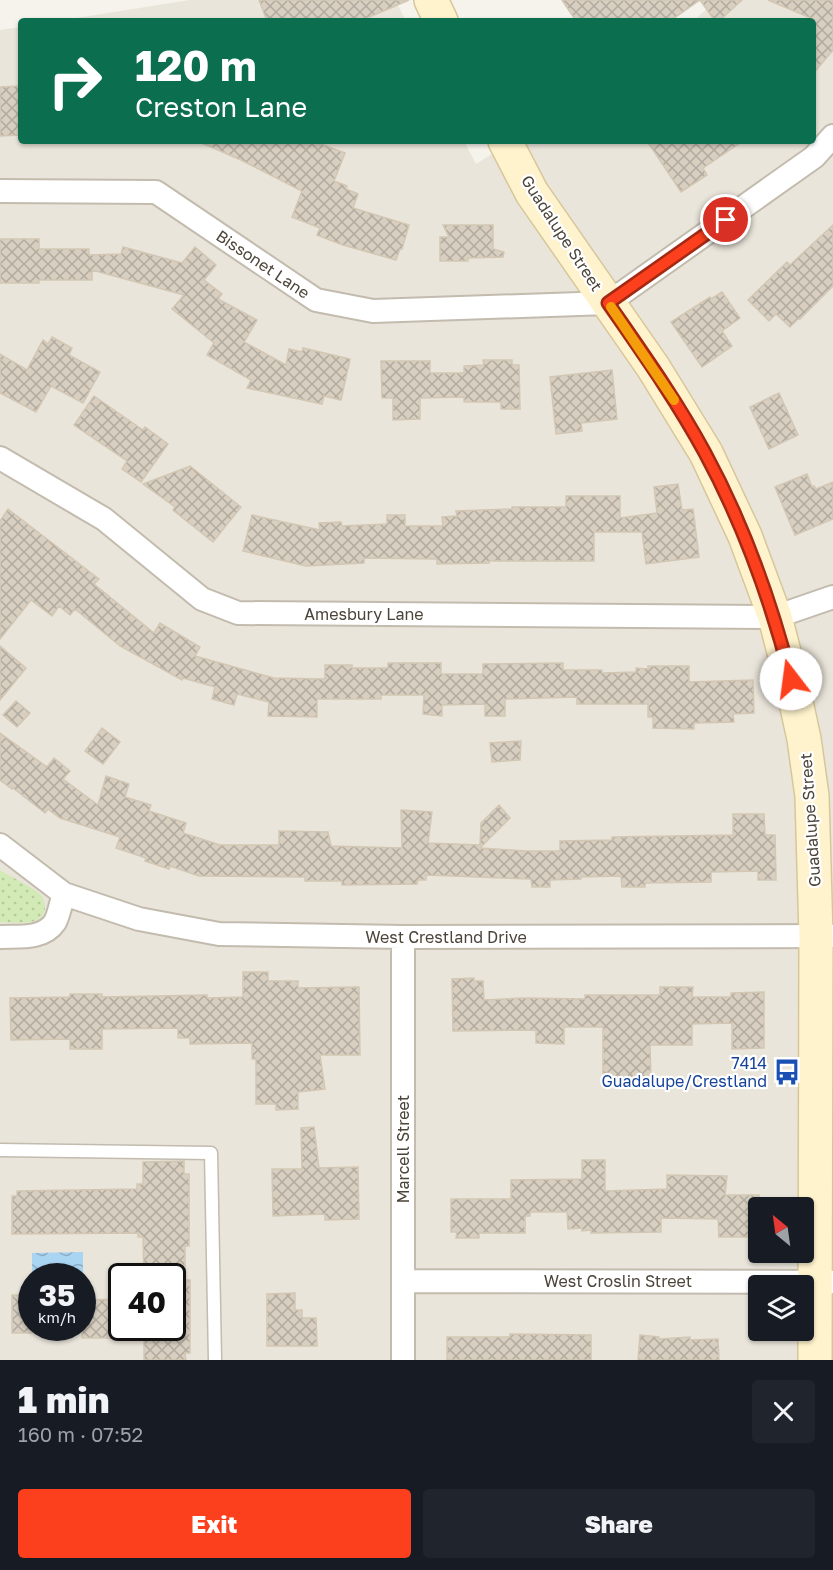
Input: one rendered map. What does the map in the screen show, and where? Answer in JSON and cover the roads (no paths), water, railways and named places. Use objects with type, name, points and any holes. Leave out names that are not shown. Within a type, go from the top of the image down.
[{"type":"street","points":[[431,0],[440,18]]},
{"type":"street","points":[[608,303],[814,157],[833,136]]},
{"type":"street","name":"Guadalupe Street","points":[[507,144],[532,193],[653,367],[706,453],[745,536],[775,617],[804,739],[812,796],[824,936],[824,1282],[815,1360]]},
{"type":"street","name":"Bissonet Lane","points":[[0,191],[156,192],[316,300],[373,311],[608,303]]},
{"type":"street","name":"Amesbury Lane","points":[[0,458],[104,519],[202,598],[238,613],[775,617],[833,597]]},
{"type":"street","name":"West Crestland Drive","points":[[0,845],[64,894],[139,919],[219,934],[403,937],[824,936]]},
{"type":"street","points":[[0,937],[32,936],[41,933],[54,922],[64,894]]},
{"type":"street","name":"Marcell Street","points":[[403,937],[403,1360]]},
{"type":"street","name":"West Croslin Street","points":[[404,1281],[824,1282]]},
{"type":"lane","points":[[0,1150],[211,1153],[214,1360]]},
{"type":"water","points":[[83,1252],[83,1263],[32,1263],[32,1253]]},
{"type":"place","name":"7414 Guadalupe/Crestland","points":[[787,1072]]}]
